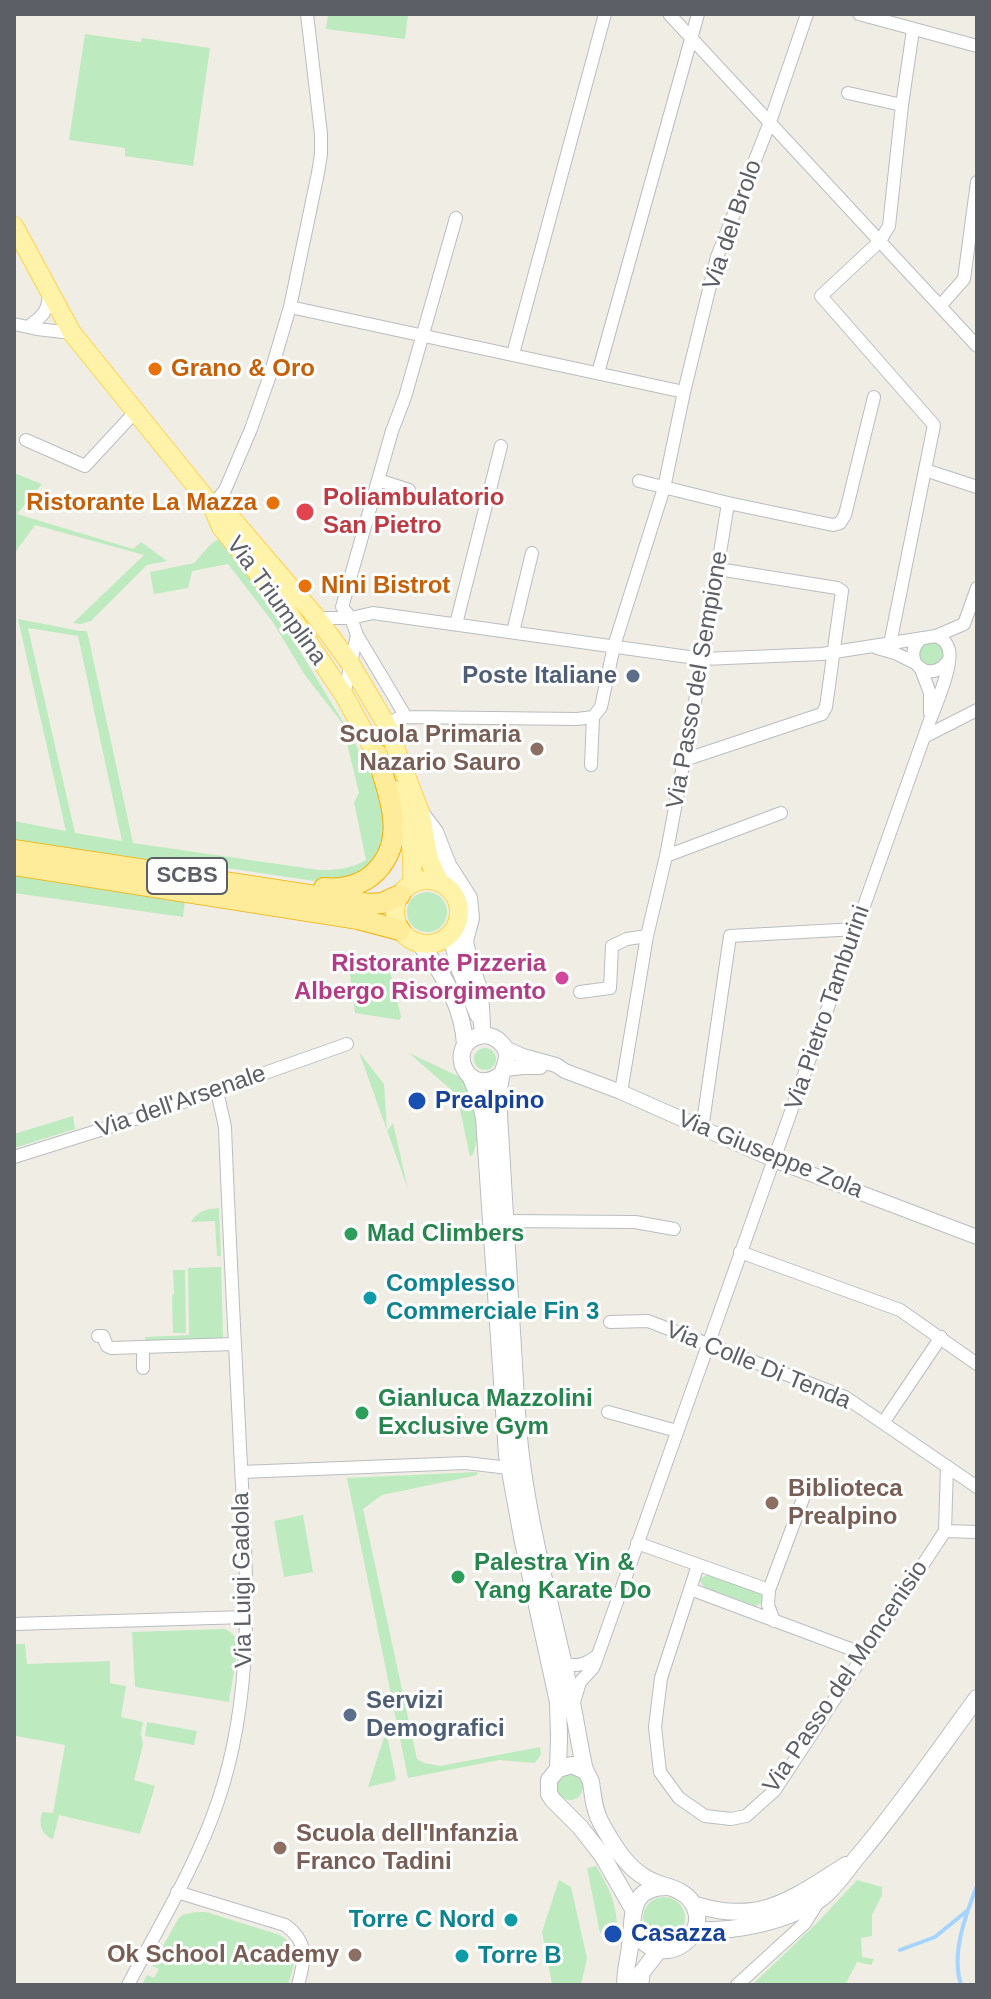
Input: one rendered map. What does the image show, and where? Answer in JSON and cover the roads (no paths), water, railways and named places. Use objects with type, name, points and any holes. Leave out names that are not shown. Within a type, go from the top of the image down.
[{"type":"highway","name":"SCBS","points":[[193,877],[222,873],[330,889],[349,887],[367,879],[387,857],[395,832],[377,754]]},
{"type":"highway","name":"SCBS","points":[[14,850],[369,904],[382,903],[406,889]]},
{"type":"highway","name":"SCBS","points":[[14,865],[358,919],[400,930]]},
{"type":"main road","name":"Via Triumplina","points":[[14,226],[72,333],[212,506],[221,527],[282,603],[344,695],[377,754],[409,828],[412,852],[406,889],[395,906],[395,918],[400,930]]},
{"type":"main road","name":"Via Triumplina","points":[[212,506],[233,520],[317,618],[350,663],[386,724],[420,812],[429,860],[440,883],[457,900],[458,923],[451,934],[453,951],[484,1030]]},
{"type":"main road","name":"Via Triumplina","points":[[420,812],[435,832],[448,865],[469,898],[471,918],[465,941],[480,991],[484,1030]]},
{"type":"main road","points":[[406,889],[421,881],[440,883]]},
{"type":"main road","points":[[400,930],[408,938],[430,944],[442,941],[451,934]]},
{"type":"main road","points":[[419,943],[457,1006],[465,1045],[462,1067],[471,1078],[484,1118],[508,1462],[558,1702],[558,1769]]},
{"type":"main road","points":[[465,1045],[484,1030],[505,1048],[508,1062],[499,1115],[522,1463],[585,1771],[599,1819],[625,1860],[646,1878],[683,1892],[696,1912],[694,1930],[677,1948],[659,1950],[647,1946],[632,1926]]},
{"type":"main road","points":[[471,1078],[487,1082],[504,1072]]},
{"type":"main road","points":[[694,1930],[717,1931],[762,1924],[821,1898],[837,1884],[891,1817],[977,1698]]},
{"type":"main road","points":[[585,1771],[572,1765],[558,1769],[552,1774],[548,1787],[553,1800],[602,1855],[633,1909]]},
{"type":"main road","points":[[558,1805],[565,1808],[578,1806],[584,1803],[591,1790]]},
{"type":"main road","points":[[693,1904],[720,1911],[758,1911],[809,1890],[856,1858]]},
{"type":"main road","points":[[625,1985],[633,1909],[647,1891],[658,1886],[670,1887]]},
{"type":"main road","points":[[640,1985],[642,1972],[659,1950]]},
{"type":"street","points":[[212,506],[225,490],[269,378],[290,307],[321,154],[307,14]]},
{"type":"street","points":[[513,354],[605,14]]},
{"type":"street","points":[[669,14],[977,346]]},
{"type":"street","points":[[598,373],[698,14]]},
{"type":"street","name":"Via del Brolo","points":[[591,765],[593,717],[601,707],[614,646],[664,488],[717,257],[770,122],[807,14]]},
{"type":"street","points":[[859,14],[977,46]]},
{"type":"street","points":[[890,644],[934,425],[821,296],[880,241],[889,226],[913,30]]},
{"type":"street","points":[[848,93],[902,105]]},
{"type":"street","points":[[940,306],[964,279],[977,182]]},
{"type":"street","points":[[409,490],[378,480],[456,218]]},
{"type":"street","points":[[28,327],[42,317],[48,307],[49,290]]},
{"type":"street","points":[[290,307],[684,392]]},
{"type":"street","points":[[14,324],[72,333]]},
{"type":"street","points":[[639,481],[833,525],[840,523],[845,515],[874,397]]},
{"type":"street","points":[[26,440],[85,466],[135,412]]},
{"type":"street","points":[[456,624],[501,446]]},
{"type":"street","points":[[925,470],[977,487]]},
{"type":"street","name":"Via Triumplina","points":[[378,480],[342,607],[406,717]]},
{"type":"street","name":"Via Passo del Sempione","points":[[621,1092],[647,936],[666,856],[703,659],[728,503]]},
{"type":"street","points":[[513,632],[532,553]]},
{"type":"street","points":[[684,760],[822,714],[826,707],[842,591],[718,569]]},
{"type":"street","points":[[918,666],[913,650],[920,639],[964,624],[977,588]]},
{"type":"street","points":[[317,618],[351,618],[373,613],[703,659],[833,652],[931,636],[943,639],[950,653],[944,667],[929,672],[883,649],[866,647]]},
{"type":"street","name":"Via Triumplina","points":[[344,695],[357,635]]},
{"type":"street","name":"Via Pietro Tamburini","points":[[573,1705],[580,1682],[593,1668],[598,1655],[940,696],[948,661]]},
{"type":"street","name":"Via Pietro Tamburini","points":[[918,666],[930,693],[930,720]]},
{"type":"street","points":[[924,737],[977,710]]},
{"type":"street","points":[[386,724],[406,717],[593,717]]},
{"type":"street","name":"Via Passo del Sempione","points":[[666,856],[781,813]]},
{"type":"street","points":[[702,1129],[730,936],[856,929]]},
{"type":"street","points":[[580,992],[610,988],[612,946],[627,939],[647,936]]},
{"type":"street","name":"Via dell'Arsenale","points":[[14,1157],[217,1091],[347,1044]]},
{"type":"street","name":"Via Giuseppe Zola","points":[[505,1048],[621,1092],[774,1160],[977,1237]]},
{"type":"street","name":"Via Giuseppe Zola","points":[[504,1072],[531,1067],[565,1071]]},
{"type":"street","name":"Via Luigi Gadola","points":[[128,1985],[177,1892],[218,1801],[237,1725],[243,1683],[246,1617],[241,1472],[225,1127],[217,1091]]},
{"type":"street","points":[[505,1221],[635,1222],[674,1229]]},
{"type":"street","points":[[740,1252],[900,1310],[977,1364]]},
{"type":"street","name":"Via Colle Di Tenda","points":[[610,1322],[648,1321],[845,1397],[974,1485]]},
{"type":"street","points":[[102,1335],[108,1347],[235,1344]]},
{"type":"street","points":[[883,1423],[941,1337]]},
{"type":"street","points":[[143,1347],[143,1368]]},
{"type":"street","points":[[608,1412],[677,1431]]},
{"type":"street","points":[[241,1472],[508,1462]]},
{"type":"street","points":[[947,1466],[945,1531],[977,1532]]},
{"type":"street","points":[[946,1493],[956,1484],[974,1485]]},
{"type":"street","points":[[774,1621],[768,1605],[769,1590],[804,1496]]},
{"type":"street","name":"Via Passo del Moncenisio","points":[[698,1565],[661,1678],[655,1727],[660,1772],[679,1798],[705,1816],[731,1819],[746,1816],[775,1790],[945,1531]]},
{"type":"street","points":[[637,1543],[769,1590]]},
{"type":"street","points":[[690,1589],[864,1654]]},
{"type":"street","points":[[14,1624],[246,1617]]},
{"type":"street","points":[[564,1664],[587,1664],[598,1655]]},
{"type":"street","points":[[177,1892],[285,1925],[301,1941],[304,1953],[298,1985]]},
{"type":"street","points":[[737,1985],[805,1923],[821,1898]]},
{"type":"waterway","points":[[961,1985],[959,1948],[964,1922],[977,1886]]},
{"type":"waterway","points":[[900,1950],[935,1937],[968,1910]]},
{"type":"place","name":"Grano & Oro","points":[[155,369]]},
{"type":"place","name":"Ristorante La Mazza","points":[[273,503]]},
{"type":"place","name":"Poliambulatorio San Pietro","points":[[305,512]]},
{"type":"place","name":"Nini Bistrot","points":[[305,586]]},
{"type":"place","name":"Poste Italiane","points":[[633,676]]},
{"type":"place","name":"Scuola Primaria Nazario Sauro","points":[[537,749]]},
{"type":"place","name":"Ristorante Pizzeria Albergo Risorgimento","points":[[562,978]]},
{"type":"place","name":"Prealpino","points":[[417,1101]]},
{"type":"place","name":"Mad Climbers","points":[[351,1234]]},
{"type":"place","name":"Complesso Commerciale Fin 3","points":[[370,1298]]},
{"type":"place","name":"Gianluca Mazzolini Exclusive Gym","points":[[362,1413]]},
{"type":"place","name":"Biblioteca Prealpino","points":[[772,1503]]},
{"type":"place","name":"Palestra Yin & Yang Karate Do","points":[[458,1577]]},
{"type":"place","name":"Servizi Demografici","points":[[350,1715]]},
{"type":"place","name":"Scuola dell'Infanzia Franco Tadini","points":[[280,1848]]},
{"type":"place","name":"Torre C Nord","points":[[511,1920]]},
{"type":"place","name":"Casazza","points":[[613,1934]]},
{"type":"place","name":"Ok School Academy","points":[[355,1955]]},
{"type":"place","name":"Torre B","points":[[462,1956]]}]
